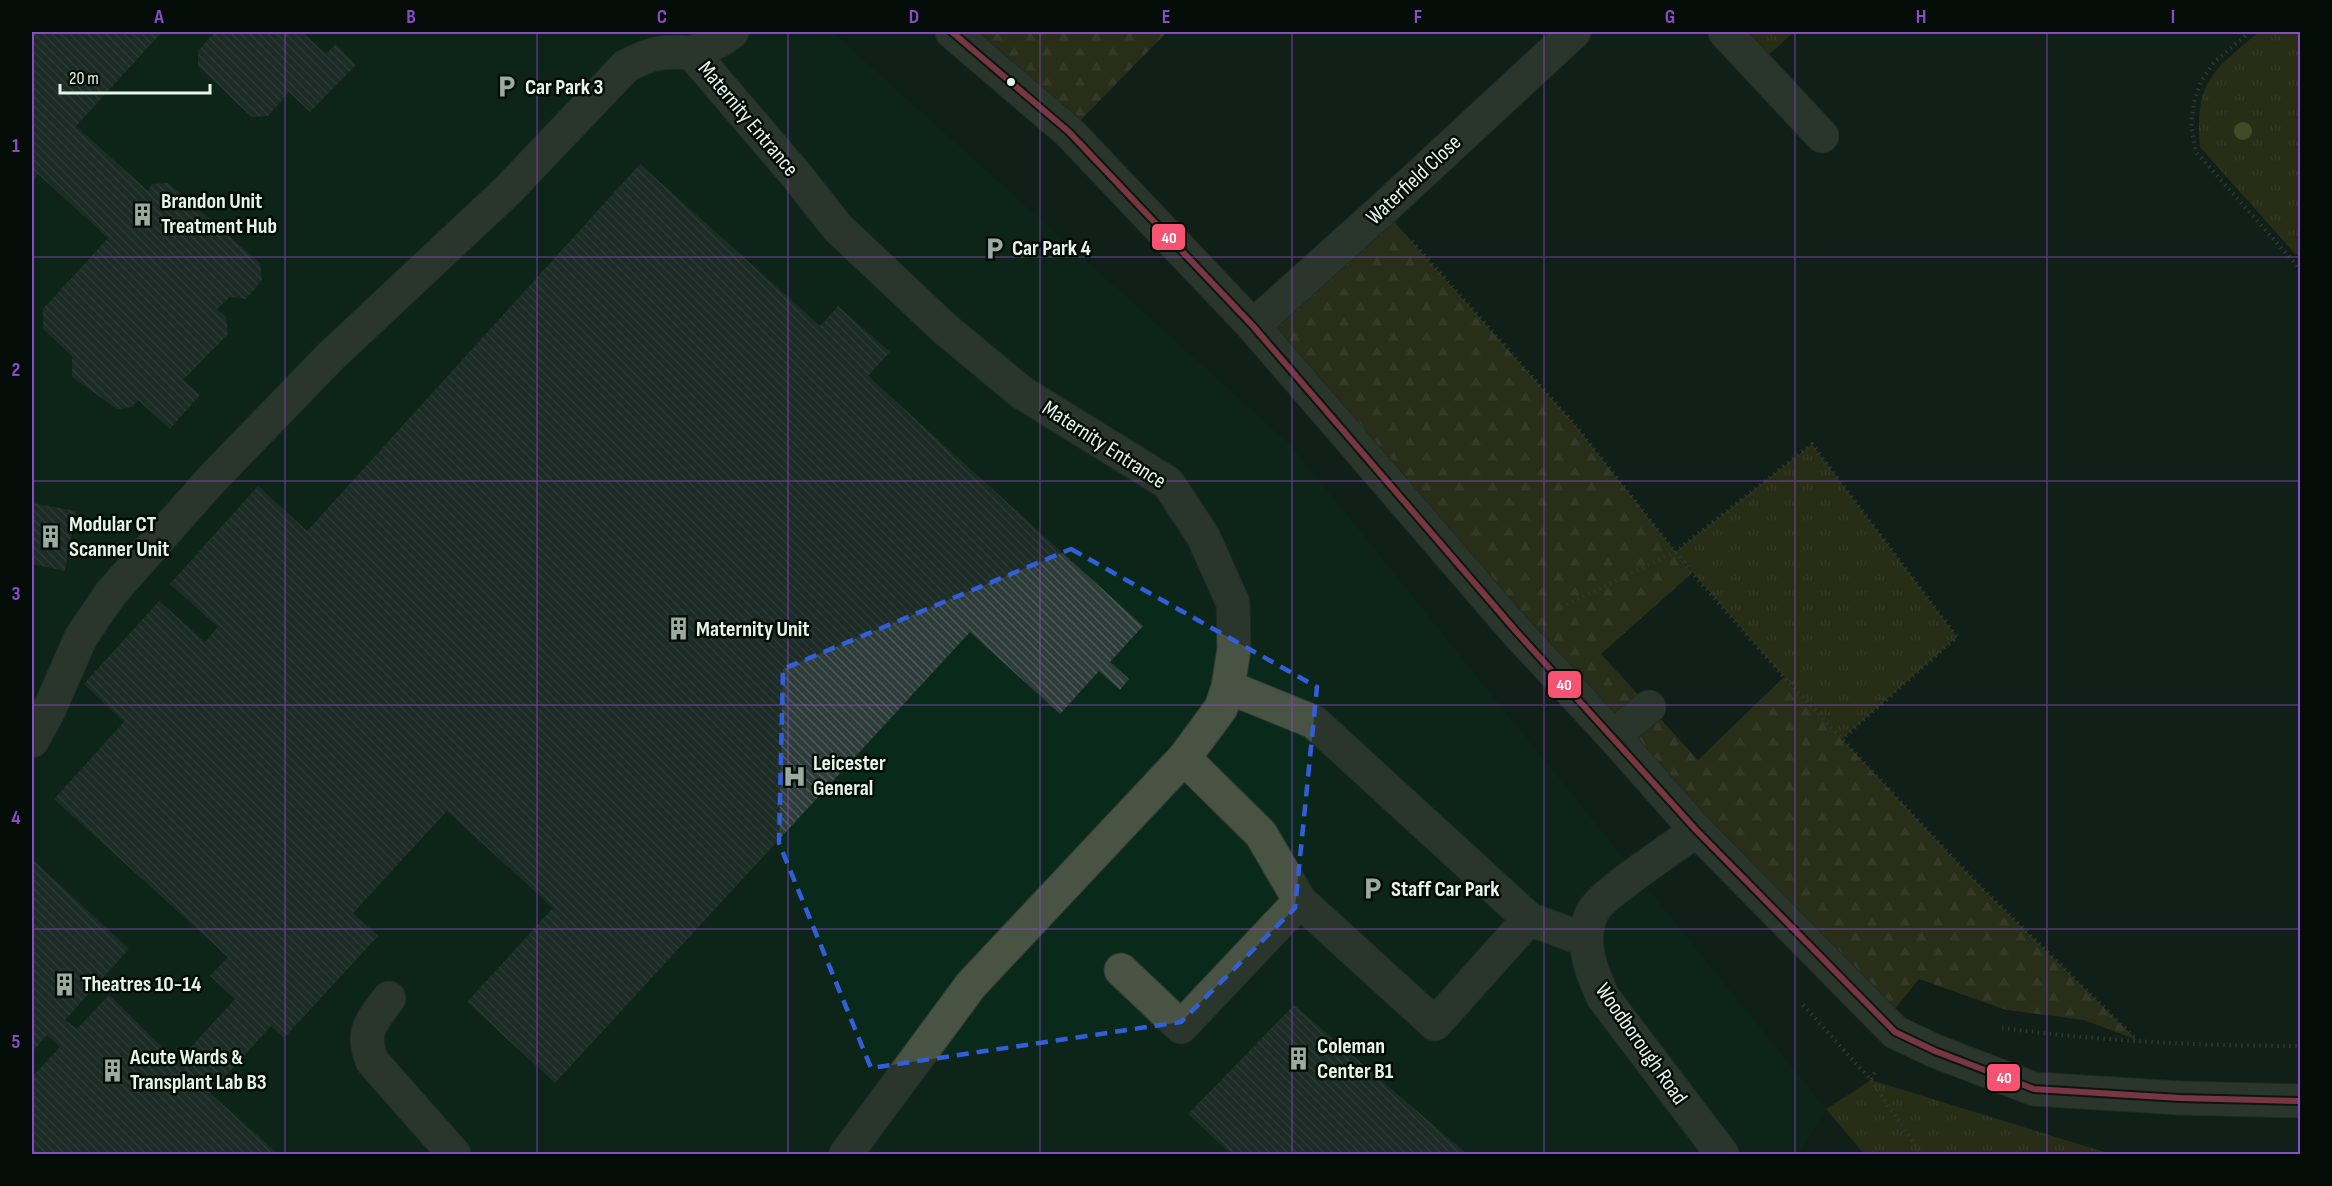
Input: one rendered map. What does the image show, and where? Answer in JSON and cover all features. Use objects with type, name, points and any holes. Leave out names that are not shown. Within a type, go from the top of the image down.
[{"type":"street","points":[[646,32],[714,42]]},
{"type":"street","points":[[952,32],[1069,132],[1253,326],[1515,630],[1696,830],[1895,1032],[1935,1051],[2034,1089],[2180,1098],[2301,1101]]},
{"type":"street","name":"Waterfield Close","points":[[1253,326],[1574,32]]},
{"type":"street","points":[[1725,32],[1822,136]]},
{"type":"street","points":[[32,741],[49,710],[81,637],[111,593],[211,480],[330,357],[507,191],[626,66],[663,51],[714,42]]},
{"type":"street","name":"Maternity Entrance","points":[[714,42],[797,176],[837,227],[944,328],[1021,392],[1168,483],[1203,536],[1233,603],[1234,649],[1228,687],[1221,708],[1184,758],[971,985],[846,1155]]},
{"type":"street","points":[[1228,687],[1314,722],[1529,920],[1586,940]]},
{"type":"street","points":[[1613,736],[1649,707]]},
{"type":"street","points":[[1184,758],[1261,834],[1299,901],[1435,1024],[1529,920]]},
{"type":"street","name":"Woodborough Road","points":[[1696,830],[1614,890],[1593,912],[1586,940],[1590,968],[1603,997],[1722,1155]]},
{"type":"street","points":[[1121,970],[1181,1027],[1299,901]]},
{"type":"street","points":[[390,998],[368,1028],[366,1045],[372,1060],[454,1155]]},
{"type":"path","points":[[2250,32],[2214,62],[2201,81],[2194,102],[2191,126],[2196,152],[2301,268]]},
{"type":"path","points":[[1383,209],[1575,425],[1675,552],[1784,677],[1973,879],[2137,1040]]},
{"type":"path","points":[[1515,630],[1675,552],[1812,444],[1957,637],[1842,739]]},
{"type":"path","points":[[1800,1001],[1871,1080],[1921,1155]]},
{"type":"path","points":[[1995,1027],[2052,1035],[2301,1046]]},
{"type":"path","points":[[1871,1080],[1895,1032]]},
{"type":"highlighted area","points":[[1071,549],[1317,687],[1295,908],[1181,1022],[871,1068],[779,843],[783,669]]},
{"type":"shaded area","name":"Leicester General","points":[[32,32],[833,32],[1290,444],[1826,1109],[1799,1154],[32,1154]]},
{"type":"green space","points":[[952,32],[1167,32],[1069,132]]},
{"type":"green space","points":[[1725,32],[1794,32],[1757,65]]},
{"type":"green space","points":[[2259,32],[2300,32],[2300,255],[2295,254],[2200,147],[2200,107],[2210,79],[2230,57]]},
{"type":"green space","points":[[1383,209],[1575,425],[1692,573],[1601,654],[1698,760],[1784,677],[1973,879],[2137,1040],[2084,1020],[2006,1010],[1919,979],[1891,1014],[1878,1017],[1253,326]]},
{"type":"green space","points":[[1812,444],[1957,637],[1842,739],[1784,677],[1675,552]]},
{"type":"green space","points":[[1871,1080],[2111,1154],[1864,1154],[1826,1109]]},
{"type":"building","name":"Brandon Unit Treatment Hub","points":[[32,32],[162,32],[76,126],[148,191],[152,184],[168,183],[260,263],[262,280],[246,299],[230,297],[217,309],[226,317],[228,334],[183,380],[200,395],[170,429],[138,400],[132,407],[117,409],[72,377],[72,356],[43,329],[43,309],[108,238],[38,174],[32,182]]},
{"type":"building","points":[[210,32],[302,32],[326,54],[336,44],[356,65],[310,112],[289,92],[268,116],[252,117],[198,66],[198,51],[213,34]]},
{"type":"building","name":"Maternity Unit","points":[[640,164],[820,326],[838,306],[890,352],[868,376],[1143,626],[1110,662],[1129,679],[1120,690],[1099,671],[1060,714],[970,632],[555,1083],[467,1002],[553,908],[447,811],[353,913],[378,936],[284,1038],[271,1026],[210,1093],[278,1154],[32,1154],[32,1077],[60,1047],[47,1035],[32,1052],[32,859],[129,949],[65,1020],[77,1029],[109,995],[177,1062],[235,999],[210,976],[228,957],[54,799],[124,722],[84,684],[159,601],[205,642],[218,627],[170,584],[258,486],[307,531]]},
{"type":"building","name":"Modular CT Scanner Unit","points":[[32,503],[76,511],[65,571],[32,564]]},
{"type":"building","name":"Coleman Center B1","points":[[1294,1005],[1467,1154],[1231,1154],[1188,1114]]},
{"type":"transit line","name":"40","points":[[952,32],[1069,132],[1253,326],[1515,630],[1696,830],[1895,1032],[1935,1051],[2034,1089],[2180,1098],[2300,1101]]},
{"type":"place","name":"Car Park 3","points":[[507,87]]},
{"type":"place","name":"Brandon Unit Treatment Hub","points":[[143,214]]},
{"type":"place","name":"Car Park 4","points":[[994,248]]},
{"type":"place","name":"Modular CT Scanner Unit","points":[[51,537]]},
{"type":"place","name":"Maternity Unit","points":[[678,629]]},
{"type":"place","name":"Leicester General","points":[[795,776]]},
{"type":"place","name":"Staff Car Park","points":[[1373,889]]},
{"type":"place","name":"Theatres 10-14","points":[[64,984]]},
{"type":"place","name":"Coleman Center B1","points":[[1299,1059]]},
{"type":"place","name":"Acute Wards & Transplant Lab B3","points":[[112,1070]]}]
